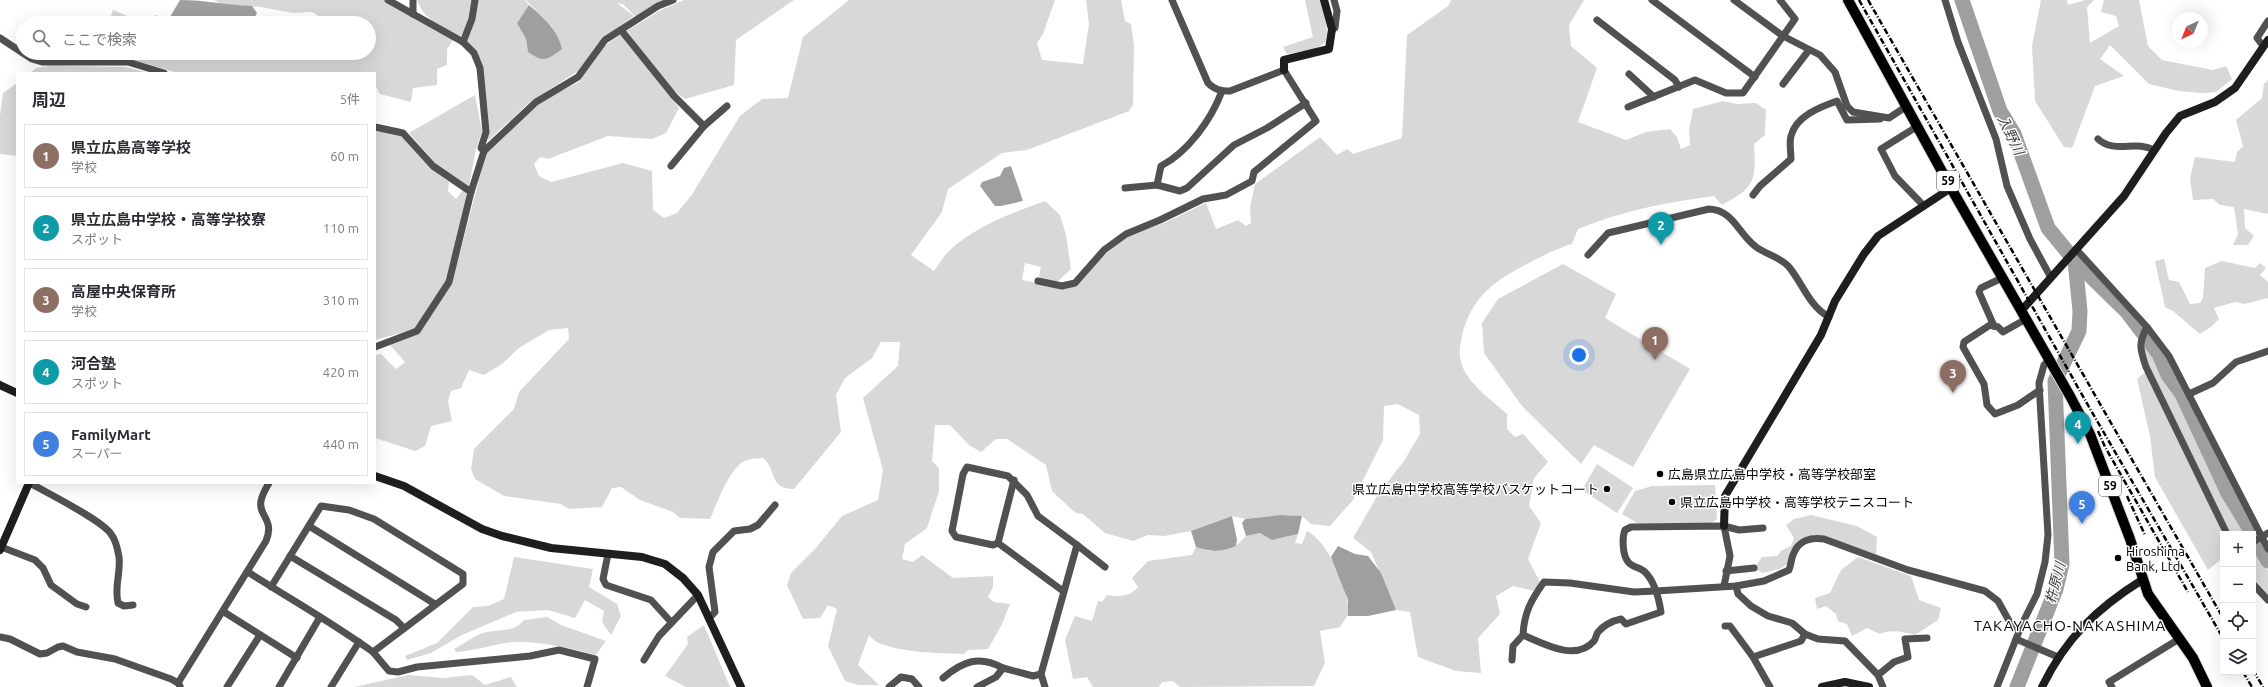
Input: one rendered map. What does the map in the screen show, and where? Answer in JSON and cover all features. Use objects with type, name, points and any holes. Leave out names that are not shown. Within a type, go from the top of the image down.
[{"type":"main road","name":"59","points":[[1848,0],[1951,188],[2070,396],[2090,434],[2130,539],[2142,580],[2148,594],[2193,658],[2204,686]]},
{"type":"street","points":[[388,0],[463,42],[474,53],[480,68],[486,132],[481,148],[484,151]]},
{"type":"street","points":[[413,0],[413,14]]},
{"type":"street","points":[[463,42],[472,19],[475,0]]},
{"type":"street","points":[[376,347],[417,331],[449,282],[471,192],[484,151],[536,102],[578,77],[605,40],[658,6],[673,0]]},
{"type":"street","points":[[1172,0],[1208,83],[1222,91],[1239,88],[1284,70]]},
{"type":"street","points":[[1038,281],[1062,286],[1075,283],[1104,250],[1126,234],[1160,220],[1203,199],[1226,195],[1252,181],[1254,172],[1316,121],[1284,70],[1284,60],[1329,49],[1332,29],[1324,0]]},
{"type":"street","points":[[1332,29],[1335,28],[1337,11],[1334,0]]},
{"type":"street","points":[[1652,0],[1755,77]]},
{"type":"street","points":[[1734,0],[1783,36],[1820,55],[1835,72],[1847,106],[1853,112],[1868,118]]},
{"type":"street","points":[[1628,107],[1695,80],[1726,93],[1743,93],[1795,19],[1780,0]]},
{"type":"street","points":[[1945,0],[1958,42],[1996,139],[2007,186],[2030,239],[2050,276]]},
{"type":"street","points":[[1597,20],[1675,80],[1678,86]]},
{"type":"street","points":[[2002,278],[1981,288],[1979,292],[1994,326],[2003,332],[2024,315],[2050,276],[2124,196],[2154,150],[2180,116],[2215,102],[2235,88],[2265,43],[2257,38],[2268,21]]},
{"type":"street","points":[[621,30],[674,96],[704,126]]},
{"type":"street","points":[[0,38],[16,48]]},
{"type":"street","points":[[1783,84],[1809,50]]},
{"type":"street","points":[[35,60],[42,62],[128,62],[161,72]]},
{"type":"street","points":[[1629,74],[1654,96]]},
{"type":"street","points":[[1157,184],[1161,166],[1172,160],[1196,135],[1217,105],[1222,91]]},
{"type":"street","points":[[1753,195],[1760,186],[1791,159],[1790,137],[1798,123],[1818,108],[1837,101],[1847,120],[1889,118],[1907,106]]},
{"type":"street","points":[[1125,188],[1157,184],[1180,191],[1187,188],[1234,145],[1267,128],[1306,103]]},
{"type":"street","points":[[671,166],[704,126],[727,106]]},
{"type":"street","points":[[1918,126],[1880,149],[1895,176],[1923,205]]},
{"type":"street","points":[[376,127],[403,133],[433,166],[471,192]]},
{"type":"street","points":[[2098,139],[2103,144],[2119,148],[2146,146],[2154,150]]},
{"type":"street","points":[[1724,586],[1730,556],[1724,526],[1725,496],[1821,335],[1835,301],[1864,254],[1878,236],[1951,188]]},
{"type":"street","points":[[1588,255],[1608,233],[1709,209],[1719,209],[1726,213],[1755,246],[1788,266],[1818,311],[1828,317]]},
{"type":"street","points":[[2076,249],[2147,328],[2169,356],[2260,538],[2268,549]]},
{"type":"street","points":[[1994,326],[1990,325],[1964,342],[1963,347],[1984,384],[1987,405],[1995,414],[2001,413],[2040,390]]},
{"type":"street","points":[[2147,328],[2140,340],[2140,348],[2146,367],[2226,531]]},
{"type":"street","points":[[2189,394],[2213,383],[2236,362],[2268,352]]},
{"type":"street","points":[[1997,687],[2018,640],[2020,630],[2037,594],[2045,562],[2048,535],[2040,390],[2044,365],[2049,360]]},
{"type":"street","points":[[0,385],[16,393]]},
{"type":"street","points":[[998,543],[993,545],[956,537],[952,531],[963,474],[967,467],[1001,473],[1014,480],[1027,496],[1038,516],[1105,567]]},
{"type":"street","points":[[376,476],[404,486],[482,529],[502,536],[550,548],[642,557],[664,564],[683,578],[698,595],[710,617],[741,687]]},
{"type":"street","points":[[998,543],[1014,480]]},
{"type":"street","points":[[30,484],[1,549],[35,560],[43,568],[52,585],[77,604],[86,607]]},
{"type":"street","points":[[32,484],[84,514],[112,534],[119,556],[115,591],[118,603],[124,606],[133,605]]},
{"type":"street","points":[[0,637],[10,639],[40,654],[47,653],[63,646],[77,652],[115,660],[180,685],[270,533],[269,522],[262,510],[261,501],[269,484]]},
{"type":"street","points":[[710,617],[715,612],[709,567],[713,552],[734,531],[750,529],[758,525],[775,504]]},
{"type":"street","points":[[271,587],[321,506],[349,510],[374,519],[462,574],[463,584],[434,604],[373,652]]},
{"type":"street","points":[[308,526],[434,604]]},
{"type":"street","points":[[1523,635],[1547,646],[1571,651],[1582,650],[1594,640],[1602,628],[1612,621],[1621,619],[1626,624],[1661,612],[1658,595],[1645,572],[1629,563],[1626,557],[1623,536],[1625,530],[1631,527],[1724,526],[1738,530],[1763,528]]},
{"type":"street","points":[[1512,660],[1513,646],[1523,635],[1524,620],[1529,603],[1544,582],[1570,583],[1621,590],[1656,591],[1736,586],[1764,580],[1789,570],[1792,555],[1799,543],[1814,538],[1824,539],[1908,570],[1985,591],[1998,601],[2013,628],[2020,630]]},
{"type":"street","points":[[998,543],[1063,591]]},
{"type":"street","points":[[1045,687],[1041,674],[1076,545]]},
{"type":"street","points":[[608,554],[603,579],[606,585],[651,600],[671,622]]},
{"type":"street","points":[[290,556],[396,620],[404,628]]},
{"type":"street","points":[[1726,571],[1754,568]]},
{"type":"street","points":[[248,572],[359,642],[373,652],[389,671],[398,672],[417,667],[488,661],[559,650],[595,659],[587,687]]},
{"type":"street","points":[[2042,687],[2058,657],[2083,624],[2098,611],[2142,580]]},
{"type":"street","points":[[1736,586],[1738,594],[1750,606],[1768,616],[1792,623],[1805,634],[1818,639],[1845,641],[1878,675],[1883,687]]},
{"type":"street","points":[[2256,587],[2268,600]]},
{"type":"street","points":[[644,660],[659,636],[698,595]]},
{"type":"street","points":[[224,612],[297,658]]},
{"type":"street","points":[[279,687],[320,618]]},
{"type":"street","points":[[1724,626],[1730,626],[1753,657],[1770,687]]},
{"type":"street","points":[[1753,657],[1801,641],[1805,634]]},
{"type":"street","points":[[227,687],[260,635]]},
{"type":"street","points":[[1878,675],[1894,662],[1908,657],[1905,639],[1927,638]]},
{"type":"street","points":[[2112,687],[2109,682],[2179,639]]},
{"type":"street","points":[[2018,640],[2038,647],[2058,657]]},
{"type":"street","points":[[331,687],[359,642]]},
{"type":"street","points":[[943,678],[957,666],[968,662],[990,661],[1003,668],[1033,676],[1041,674]]},
{"type":"street","points":[[977,687],[996,677],[1003,668]]},
{"type":"street","points":[[889,687],[902,677],[912,679],[919,687]]},
{"type":"street","points":[[1822,687],[1845,682],[1869,687]]},
{"type":"shaded area","points":[[180,0],[252,6],[257,13],[256,16],[171,16]]},
{"type":"shaded area","points":[[214,0],[383,0],[453,40],[447,49],[447,65],[437,69],[437,85],[413,88],[411,102],[380,94],[376,87],[376,72],[175,72],[133,60],[376,60],[376,16],[319,16],[312,12],[293,13],[261,7],[221,4]]},
{"type":"shaded area","points":[[417,0],[474,0],[469,20],[460,38],[429,18],[420,7]]},
{"type":"shaded area","points":[[476,0],[525,0],[529,5],[517,23],[526,39],[528,52],[552,27],[526,0],[673,0],[636,17],[623,4],[617,3],[634,16],[602,39],[581,69],[530,102],[489,140],[487,138],[482,67],[467,42],[467,32]]},
{"type":"shaded area","points":[[684,0],[794,0],[736,40],[734,85],[685,99],[670,88],[627,31],[659,11]]},
{"type":"shaded area","points":[[849,0],[1055,0],[1043,34],[1037,43],[1042,60],[1083,64],[1089,24],[1086,0],[1121,0],[1125,21],[1131,24],[1134,45],[1133,105],[1129,111],[1027,150],[1002,153],[948,189],[942,212],[911,255],[934,271],[949,251],[971,234],[995,221],[1045,201],[1060,215],[1066,235],[1071,269],[1057,282],[1039,277],[1041,267],[1025,263],[1022,280],[1062,288],[1078,284],[1101,258],[1124,237],[1164,223],[1206,203],[1216,229],[1238,220],[1246,226],[1251,223],[1250,208],[1255,184],[1320,137],[1337,155],[1347,149],[1353,154],[1402,138],[1407,35],[1448,6],[1451,0],[1584,0],[1569,25],[1571,46],[1597,68],[1578,122],[1626,140],[1646,132],[1670,129],[1677,137],[1681,149],[1690,145],[1689,130],[1693,109],[1723,101],[1737,104],[1756,103],[1766,110],[1765,135],[1754,144],[1754,167],[1751,182],[1747,188],[1733,199],[1722,205],[1714,196],[1662,204],[1611,217],[1578,229],[1572,244],[1544,255],[1504,277],[1478,300],[1472,310],[1462,335],[1460,355],[1463,368],[1471,381],[1507,414],[1507,429],[1515,437],[1523,434],[1548,462],[1534,478],[1529,506],[1541,523],[1528,559],[1540,582],[1534,591],[1513,586],[1496,596],[1500,614],[1478,638],[1481,673],[1456,671],[1418,657],[1410,612],[1396,610],[1371,552],[1353,538],[1379,493],[1404,461],[1420,434],[1419,415],[1398,404],[1384,406],[1383,440],[1353,500],[1330,526],[1311,524],[1302,516],[1280,515],[1245,519],[1232,516],[1191,531],[1164,536],[1148,535],[1133,541],[1105,533],[1083,514],[1076,513],[1052,491],[1046,465],[1007,439],[996,439],[981,452],[969,445],[950,425],[935,425],[932,461],[939,468],[939,491],[927,528],[905,544],[902,559],[913,562],[922,555],[953,578],[993,576],[993,587],[988,597],[994,602],[1010,604],[1002,624],[988,649],[968,650],[964,654],[910,651],[878,642],[869,635],[858,665],[879,685],[859,685],[845,681],[828,646],[837,609],[828,605],[820,618],[803,619],[787,585],[791,573],[815,549],[842,516],[878,500],[883,470],[863,398],[898,366],[900,342],[881,342],[872,358],[845,378],[836,395],[841,432],[794,489],[780,486],[776,482],[770,467],[763,458],[747,460],[735,469],[720,495],[710,519],[680,518],[673,512],[640,500],[621,487],[612,488],[602,507],[569,509],[561,504],[504,496],[475,479],[471,469],[474,449],[514,409],[519,392],[569,339],[568,328],[549,330],[519,348],[502,364],[484,375],[469,370],[461,388],[451,391],[448,401],[452,421],[431,426],[425,446],[415,451],[376,438],[376,355],[381,354],[396,369],[405,362],[390,345],[418,334],[452,283],[486,153],[541,101],[579,82],[602,48],[620,35],[629,42],[679,108],[666,133],[652,139],[608,136],[548,159],[540,157],[534,164],[539,176],[551,182],[623,163],[652,171],[653,210],[664,218],[677,213],[691,196],[740,116],[762,99],[788,98],[803,37]]},
{"type":"shaded area","points":[[1305,0],[1321,0],[1326,21],[1326,42],[1315,49],[1287,54],[1283,47],[1313,37]]},
{"type":"shaded area","points":[[2041,0],[2067,0],[2068,5],[2085,0],[2094,0],[2087,7],[2090,43],[2119,26],[2116,16],[2101,12],[2104,0],[2139,0],[2148,46],[2162,60],[2213,70],[2226,66],[2232,79],[2216,92],[2202,93],[2178,91],[2149,84],[2110,45],[2100,59],[2124,76],[2095,86],[2072,148],[2064,147],[2035,101],[2032,46]]},
{"type":"shaded area","points":[[529,5],[550,25],[560,42],[562,49],[549,58],[538,58],[528,52],[526,39],[517,23]]},
{"type":"shaded area","points":[[113,10],[128,16],[111,16]]},
{"type":"shaded area","points":[[51,66],[125,67],[144,72],[31,72],[36,68]]},
{"type":"shaded area","points":[[2268,80],[2268,214],[2244,209],[2245,228],[2254,236],[2248,245],[2233,245],[2238,234],[2234,207],[2220,205],[2213,199],[2193,200],[2190,178],[2195,157],[2235,162],[2237,152],[2243,146],[2236,120],[2262,98],[2264,84]]},
{"type":"shaded area","points":[[16,84],[16,156],[0,154],[0,116],[3,93]]},
{"type":"shaded area","points":[[475,95],[482,131],[476,149],[469,186],[435,163],[409,133]]},
{"type":"shaded area","points":[[376,131],[402,134],[432,169],[449,182],[448,191],[456,199],[463,190],[469,198],[446,281],[415,329],[376,340]]},
{"type":"shaded area","points":[[1011,166],[1023,201],[995,206],[980,186],[982,182],[1000,176],[1004,168]]},
{"type":"shaded area","points":[[2164,259],[2169,280],[2179,282],[2190,304],[2200,303],[2203,298],[2205,268],[2222,261],[2255,268],[2260,263],[2266,268],[2260,275],[2268,282],[2268,298],[2245,304],[2235,302],[2214,308],[2219,319],[2211,327],[2200,334],[2173,311],[2165,307],[2155,261]]},
{"type":"shaded area","points":[[1563,264],[1616,294],[1605,318],[1690,369],[1633,467],[1594,445],[1581,464],[1522,406],[1484,353],[1482,323],[1498,299]]},
{"type":"shaded area","points":[[2145,341],[2195,430],[2222,490],[2245,531],[2227,531],[2189,448],[2152,380],[2221,531],[2220,560],[2208,570],[2155,477],[2150,436],[2137,379],[2148,370],[2140,346]]},
{"type":"shaded area","name":"県立広島中学校高等学校バスケットコート","points":[[1597,464],[1633,488],[1617,513],[1582,490]]},
{"type":"shaded area","name":"県立広島中学校・高等学校テニスコート","points":[[1715,485],[1717,519],[1712,523],[1637,523],[1622,514],[1635,491],[1652,486]]},
{"type":"shaded area","points":[[1280,515],[1302,516],[1298,534],[1272,540],[1260,533],[1246,536],[1242,523],[1245,519]]},
{"type":"shaded area","points":[[1811,515],[1857,526],[1877,537],[1876,554],[1815,535],[1799,540],[1793,555],[1783,567],[1762,573],[1752,566],[1756,566],[1762,557],[1777,556],[1781,551],[1791,546],[1794,538],[1786,525],[1794,519]]},
{"type":"shaded area","points":[[1232,516],[1237,540],[1236,546],[1216,551],[1196,547],[1191,531]]},
{"type":"shaded area","points":[[1307,531],[1315,536],[1330,555],[1342,580],[1348,604],[1347,617],[1340,627],[1320,631],[1325,663],[1314,686],[1180,687],[1173,681],[1162,682],[1159,687],[1093,687],[1087,677],[1073,679],[1065,640],[1075,616],[1092,621],[1098,601],[1102,602],[1107,595],[1124,596],[1135,590],[1138,587],[1132,578],[1148,561],[1192,555],[1196,547],[1209,551],[1236,546],[1246,536],[1260,533],[1272,540],[1298,534],[1295,543],[1302,544]]},
{"type":"shaded area","points":[[1338,546],[1355,554],[1368,556],[1381,573],[1396,610],[1368,616],[1348,616],[1348,600],[1331,557]]},
{"type":"shaded area","points":[[2256,550],[2268,571],[2268,595],[2256,581]]},
{"type":"shaded area","points":[[514,557],[593,569],[589,587],[617,604],[621,616],[611,635],[602,622],[604,611],[585,600],[575,618],[548,610],[516,612],[462,635],[431,653],[407,660],[405,656],[437,643],[473,607],[488,606],[504,599]]},
{"type":"shaded area","points":[[1858,557],[1911,576],[1919,600],[1941,608],[1938,620],[1915,635],[1893,631],[1880,634],[1867,628],[1852,636],[1847,624],[1838,621],[1836,614],[1826,606],[1817,609],[1815,598],[1830,593],[1841,570]]},
{"type":"shaded area","points":[[547,617],[561,625],[606,641],[596,655],[563,647],[527,642],[505,643],[474,650],[456,652],[454,649],[483,633],[511,629],[516,627],[524,620]]},
{"type":"shaded area","points":[[704,625],[730,687],[686,687],[665,676],[688,644],[687,637]]},
{"type":"shaded area","points":[[408,675],[443,678],[472,675],[485,685],[511,677],[517,687],[354,687]]},
{"type":"waterway","name":"入野川","points":[[1962,0],[2000,111],[2014,134],[2048,228],[2075,261],[2127,312],[2159,354],[2168,375],[2182,394],[2228,493],[2251,531]]},
{"type":"waterway","name":"杵原川","points":[[2017,687],[2056,589],[2062,564],[2055,381],[2079,331],[2080,311],[2075,261]]},
{"type":"waterway","points":[[2256,540],[2268,561]]},
{"type":"railway","points":[[1859,0],[2089,407],[2220,633]]},
{"type":"railway","points":[[1868,0],[2220,613]]},
{"type":"railway","points":[[2098,431],[2105,447],[2188,592]]},
{"type":"railway","points":[[2127,496],[2145,535]]},
{"type":"railway","points":[[2245,675],[2252,687]]},
{"type":"railway","points":[[2256,675],[2263,687]]},
{"type":"place","name":"県立広島中学校・高等学校寮","points":[[1661,245]]},
{"type":"place","name":"県立広島高等学校","points":[[1655,360]]},
{"type":"place","name":"高屋中央保育所","points":[[1953,393]]},
{"type":"place","name":"河合塾","points":[[2078,444]]},
{"type":"place","name":"広島県立広島中学校・高等学校部室","points":[[1660,474]]},
{"type":"place","name":"県立広島中学校高等学校バスケットコート","points":[[1607,489]]},
{"type":"place","name":"県立広島中学校・高等学校テニスコート","points":[[1672,502]]},
{"type":"place","name":"FamilyMart","points":[[2082,524]]},
{"type":"place","name":"Hiroshima Bank, Ltd","points":[[2118,558]]},
{"type":"district","name":"TAKAYACHO-NAKASHIMA","points":[[2070,626]]}]
